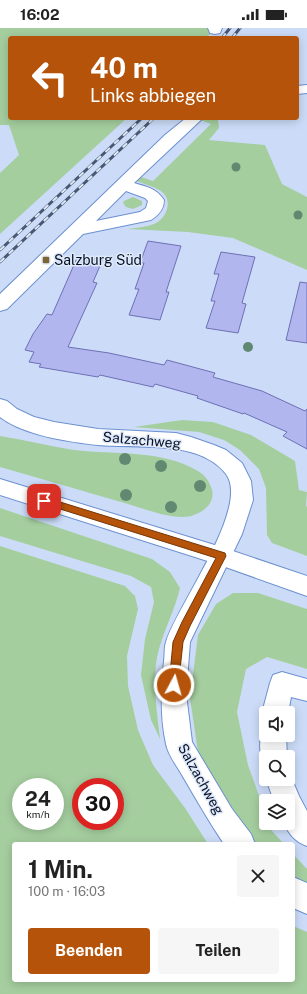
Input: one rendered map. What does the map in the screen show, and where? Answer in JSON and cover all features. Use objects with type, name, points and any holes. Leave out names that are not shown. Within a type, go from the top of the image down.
[{"type":"street","points":[[0,305],[171,138],[194,120]]},
{"type":"street","points":[[77,230],[146,216],[152,213],[156,207],[156,200],[151,194],[123,185]]},
{"type":"street","name":"Salzachweg","points":[[0,406],[10,414],[28,423],[54,430],[98,436],[176,442],[207,450],[219,456],[234,469],[240,481],[242,490],[238,513],[221,556],[178,642],[173,694],[179,745],[222,818],[240,842]]},
{"type":"street","points":[[0,487],[221,556],[307,586]]},
{"type":"street","points":[[277,706],[282,683],[307,690]]},
{"type":"street","points":[[295,815],[307,833]]},
{"type":"street","points":[[295,892],[307,900]]},
{"type":"green space","points":[[0,28],[211,28],[208,36],[8,36],[8,120],[125,120],[0,234],[0,173],[19,155],[9,125],[0,125]]},
{"type":"green space","points":[[200,120],[218,120],[219,128],[209,140],[265,145],[282,184],[307,197],[307,270],[233,238],[188,232],[127,229],[151,225],[159,221],[166,213],[168,203],[167,198],[159,190],[136,181],[141,177],[153,181],[211,124]]},
{"type":"green space","points":[[133,197],[142,201],[142,205],[133,209],[126,207],[123,203],[124,201]]},
{"type":"green space","points":[[182,420],[213,422],[251,435],[295,461],[299,490],[307,492],[307,556],[272,543],[267,535],[266,488],[259,469],[240,450],[224,440],[199,432],[134,427]]},
{"type":"green space","points":[[0,436],[74,450],[138,454],[169,459],[198,471],[207,479],[212,490],[211,501],[204,510],[194,515],[183,517],[169,516],[0,467]]},
{"type":"green space","points":[[0,508],[152,559],[170,572],[180,588],[161,641],[155,671],[155,694],[160,739],[151,720],[141,675],[145,639],[154,602],[151,587],[131,576],[0,536]]},
{"type":"green space","points":[[0,546],[125,586],[135,596],[138,609],[127,656],[128,686],[138,730],[153,765],[185,808],[207,842],[12,842],[12,982],[295,982],[295,927],[307,932],[307,994],[0,994]]},
{"type":"green space","points":[[233,593],[258,593],[307,609],[307,669],[267,657],[246,669],[237,712],[248,765],[259,796],[259,830],[272,830],[282,842],[250,842],[217,798],[198,752],[190,698],[198,635],[216,604]]},
{"type":"green space","points":[[295,856],[307,869],[307,891],[295,883]]},
{"type":"building","points":[[148,241],[181,246],[166,292],[169,292],[160,320],[129,315],[139,289],[135,289],[144,263],[140,263]]},
{"type":"building","points":[[221,252],[255,257],[242,303],[246,304],[238,333],[206,328],[215,301],[211,301],[219,274],[214,274]]},
{"type":"building","points":[[77,258],[103,259],[93,282],[97,283],[68,347],[109,353],[164,365],[167,360],[215,373],[213,377],[262,391],[305,411],[307,409],[307,449],[283,436],[287,432],[244,413],[243,414],[197,398],[198,396],[155,384],[153,387],[100,375],[98,377],[39,367],[41,364],[29,362],[34,352],[25,350],[33,334],[47,314],[52,315]]},
{"type":"building","points":[[300,282],[307,283],[307,343],[286,340]]},
{"type":"railway","points":[[224,36],[230,28]]},
{"type":"railway","points":[[234,36],[240,28]]},
{"type":"railway","points":[[0,250],[140,120]]},
{"type":"railway","points":[[0,262],[152,120]]},
{"type":"place","name":"Salzburg Süd","points":[[46,260]]},
{"type":"route","points":[[44,501],[221,556],[178,642],[174,685]]}]
